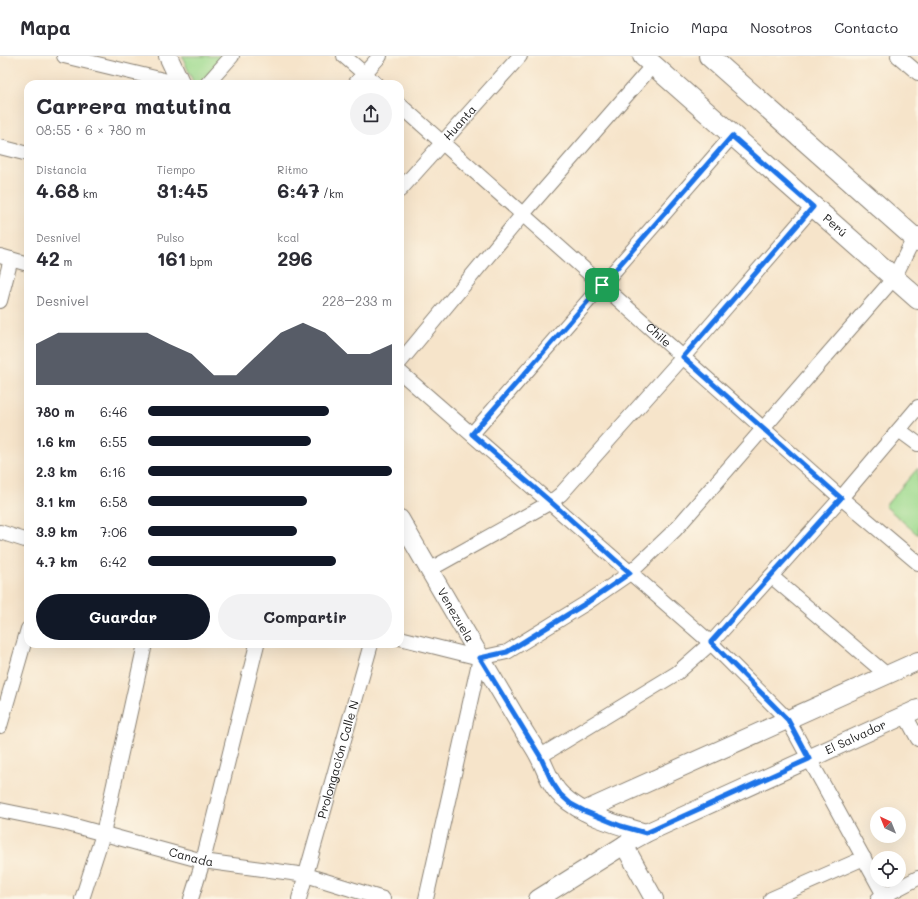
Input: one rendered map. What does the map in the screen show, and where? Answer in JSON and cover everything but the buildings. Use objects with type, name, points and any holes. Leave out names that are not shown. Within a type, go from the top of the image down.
[{"type":"main road","points":[[709,56],[917,237]]},
{"type":"main road","name":"Perú","points":[[648,61],[918,299]]},
{"type":"street","points":[[64,56],[164,80]]},
{"type":"street","points":[[168,56],[179,80]]},
{"type":"street","points":[[211,80],[232,56]]},
{"type":"street","points":[[344,56],[360,79],[380,56]]},
{"type":"street","name":"Huanta","points":[[404,185],[520,56]]},
{"type":"street","points":[[898,56],[918,73]]},
{"type":"street","points":[[404,357],[648,61]]},
{"type":"street","name":"Chile","points":[[404,109],[841,498],[918,563]]},
{"type":"street","points":[[472,434],[732,136]]},
{"type":"street","points":[[0,147],[24,153]]},
{"type":"street","points":[[429,570],[551,502],[561,494],[683,357],[813,207]]},
{"type":"street","points":[[404,639],[480,658],[507,652],[588,602],[630,573],[675,530],[894,278],[917,237]]},
{"type":"street","points":[[0,301],[6,258],[24,263]]},
{"type":"street","points":[[404,375],[711,642],[788,720],[864,858],[883,898],[918,878]]},
{"type":"street","points":[[540,756],[677,673],[711,642],[841,498],[918,407]]},
{"type":"street","points":[[899,430],[918,444]]},
{"type":"street","name":"Venezuela","points":[[404,526],[480,658],[540,756],[552,782],[560,794],[571,804],[584,811],[621,826],[646,833]]},
{"type":"street","points":[[0,532],[24,540]]},
{"type":"street","points":[[771,576],[888,675]]},
{"type":"street","points":[[0,726],[24,643]]},
{"type":"street","points":[[82,899],[103,834],[143,648]]},
{"type":"street","points":[[191,899],[203,861],[256,648]]},
{"type":"street","name":"Prolongación Calle N","points":[[299,899],[370,648]]},
{"type":"street","points":[[426,899],[480,658]]},
{"type":"street","points":[[584,811],[918,661]]},
{"type":"street","points":[[912,712],[918,739]]},
{"type":"street","name":"El Salvador","points":[[538,899],[624,844],[646,833],[912,712]]},
{"type":"street","name":"Canada","points":[[0,810],[64,823],[203,861],[306,875],[383,899]]},
{"type":"street","points":[[624,844],[654,899]]},
{"type":"street","points":[[771,899],[864,858]]},
{"type":"green space","points":[[182,56],[226,56],[205,80],[192,80]]},
{"type":"green space","points":[[918,468],[918,535],[885,506]]},
{"type":"route","points":[[732,136],[813,207],[683,357],[841,498],[711,642],[788,720],[809,759],[646,833],[621,826],[584,811],[571,804],[560,794],[552,782],[540,756],[480,658],[507,652],[588,602],[630,573],[472,434],[602,285],[732,136]]}]
